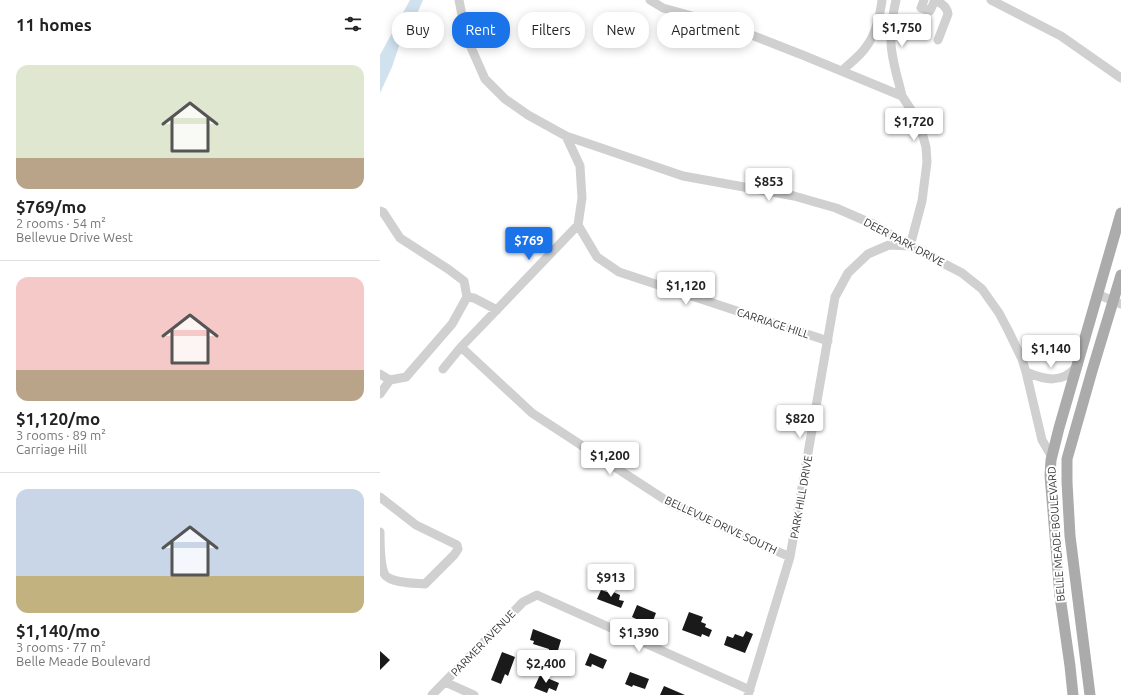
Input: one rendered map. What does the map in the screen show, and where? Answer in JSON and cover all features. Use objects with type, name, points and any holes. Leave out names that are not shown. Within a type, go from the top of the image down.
[{"type":"main road","name":"BELLE MEADE BOULEVARD","points":[[1073,695],[1056,558],[1050,475],[1052,457],[1059,428],[1121,215]]},
{"type":"main road","name":"BELLE MEADE BOULEVARD","points":[[1090,695],[1074,556],[1070,536],[1067,459],[1092,371],[1117,302],[1121,275]]},
{"type":"main road","points":[[1077,366],[1092,371]]},
{"type":"main road","points":[[1052,457],[1067,459]]},
{"type":"street","name":"DEER PARK DRIVE","points":[[459,0],[466,36],[485,79],[505,98],[522,111],[566,136],[683,176],[794,196],[836,208],[875,225],[910,246],[958,271],[982,289],[999,313],[1022,359],[1042,440],[1052,457]]},
{"type":"street","points":[[650,0],[663,8],[707,20],[754,36],[902,96]]},
{"type":"street","points":[[842,71],[863,52],[872,40],[880,14],[882,0]]},
{"type":"street","points":[[896,0],[891,42],[895,67],[902,96],[919,122],[926,146],[927,162],[922,201],[910,246]]},
{"type":"street","points":[[924,0],[921,8],[930,12],[935,0],[947,10],[948,14],[938,40]]},
{"type":"street","points":[[991,0],[1061,36],[1121,78]]},
{"type":"street","points":[[442,369],[578,225],[582,198],[580,166],[566,136]]},
{"type":"street","points":[[380,211],[383,212],[400,238],[464,281],[467,297],[452,324],[406,377],[390,380],[380,374]]},
{"type":"street","name":"CARRIAGE HILL","points":[[578,225],[597,257],[618,272],[828,341]]},
{"type":"street","name":"PARK HILL DRIVE","points":[[749,693],[790,557],[835,297],[848,273],[868,254],[889,245],[910,246]]},
{"type":"street","points":[[1097,294],[1117,302]]},
{"type":"street","points":[[467,297],[474,298],[497,310]]},
{"type":"street","name":"BELLEVUE DRIVE SOUTH","points":[[461,348],[532,413],[670,503],[790,557]]},
{"type":"street","points":[[1026,372],[1046,379],[1060,378],[1068,375],[1077,366]]},
{"type":"street","points":[[380,394],[390,380]]},
{"type":"street","points":[[380,497],[416,525],[457,544],[458,549],[454,555],[425,584],[393,580],[386,576],[383,569],[380,553],[380,532]]},
{"type":"street","name":"PARMER AVENUE","points":[[432,695],[523,602],[537,595],[749,693]]},
{"type":"street","points":[[445,682],[474,695]]},
{"type":"water","points":[[410,0],[423,0],[418,12],[403,12]]},
{"type":"water","points":[[392,33],[392,48],[398,48],[392,67],[380,93],[380,55]]},
{"type":"building","points":[[601,590],[610,593],[611,591],[620,595],[619,600],[624,601],[621,608],[597,599]]},
{"type":"building","points":[[637,605],[656,613],[651,626],[632,617]]},
{"type":"building","points":[[689,612],[703,617],[701,622],[706,624],[705,627],[712,630],[709,637],[702,634],[701,637],[682,630]]},
{"type":"building","points":[[533,629],[561,640],[556,657],[548,654],[549,649],[533,644],[534,641],[530,640]]},
{"type":"building","points":[[746,631],[753,634],[745,653],[724,645],[727,636],[733,638],[735,634],[743,637]]},
{"type":"building","points":[[380,651],[390,660],[380,670]]},
{"type":"building","points":[[502,652],[515,657],[508,676],[505,674],[501,684],[491,680]]},
{"type":"building","points":[[590,653],[607,660],[603,669],[592,664],[591,667],[585,665]]},
{"type":"building","points":[[630,672],[649,679],[645,689],[633,685],[632,687],[625,684]]},
{"type":"building","points":[[540,675],[559,683],[556,691],[549,688],[547,693],[534,688]]},
{"type":"building","points":[[664,686],[685,695],[660,695]]}]
